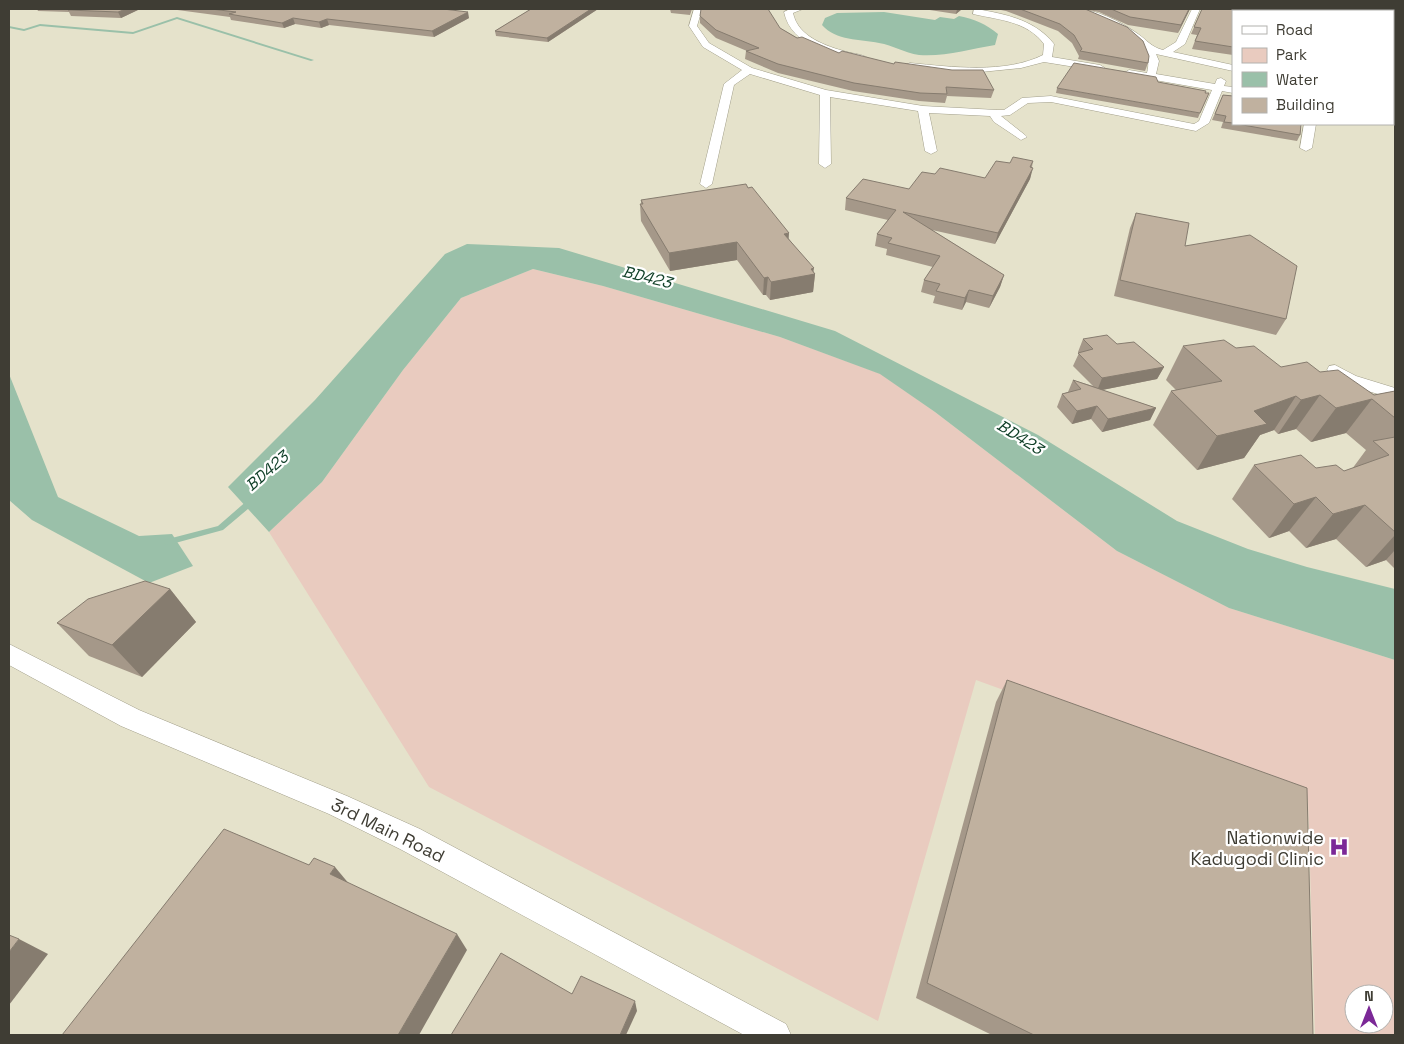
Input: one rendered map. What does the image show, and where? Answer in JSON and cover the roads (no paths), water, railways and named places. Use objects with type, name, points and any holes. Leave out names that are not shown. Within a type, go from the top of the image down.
[{"type":"street","points":[[698,9],[693,26],[702,40],[724,57],[749,70],[825,93],[923,109],[1006,113],[1026,100],[1051,99],[1196,128],[1204,123],[1219,84]]},
{"type":"street","points":[[799,9],[783,11],[792,26],[810,40],[837,52],[872,60]]},
{"type":"street","points":[[979,9],[976,12],[1010,20],[1036,31],[1046,39],[1050,48],[1047,56]]},
{"type":"street","points":[[1077,9],[1101,17],[1120,27],[1150,50],[1232,68]]},
{"type":"street","points":[[1163,54],[1180,44],[1196,9]]},
{"type":"street","points":[[1101,17],[1112,13]]},
{"type":"street","points":[[1150,50],[1154,59],[1152,73]]},
{"type":"street","points":[[1047,56],[1219,84],[1232,83]]},
{"type":"street","points":[[896,64],[973,69],[1005,66],[1047,56],[1106,61]]},
{"type":"street","points":[[706,184],[729,84],[749,70]]},
{"type":"street","points":[[1219,84],[1232,90]]},
{"type":"street","points":[[825,93],[825,164]]},
{"type":"street","points":[[923,109],[931,151]]},
{"type":"street","points":[[993,113],[998,120],[1022,137]]},
{"type":"street","points":[[1306,148],[1310,125]]},
{"type":"street","points":[[1335,370],[1350,380],[1395,394]]},
{"type":"street","name":"3rd Main Road","points":[[9,654],[130,718],[338,805],[410,839],[762,1033]]},
{"type":"water","points":[[884,12],[935,20],[940,17],[954,19],[959,16],[980,22],[998,34],[995,45],[948,54],[919,55],[884,44],[841,37],[822,25],[825,18],[837,13]]},
{"type":"water","points":[[467,244],[559,248],[835,331],[1038,435],[1177,521],[1248,549],[1307,567],[1395,589],[1395,660],[1229,608],[1117,551],[935,412],[880,374],[780,337],[603,286],[533,269],[461,298],[403,370],[322,482],[269,532],[228,487],[315,400],[445,254]]},
{"type":"water","points":[[9,374],[58,497],[139,536],[172,534],[193,566],[149,583],[32,520],[9,500]]},
{"type":"waterway","points":[[9,27],[24,30],[40,25],[133,33],[177,18],[312,60]]},
{"type":"waterway","name":"BD423","points":[[168,542],[220,528],[252,501]]},
{"type":"place","name":"Nationwide Kadugodi Clinic","points":[[1339,847]]}]
